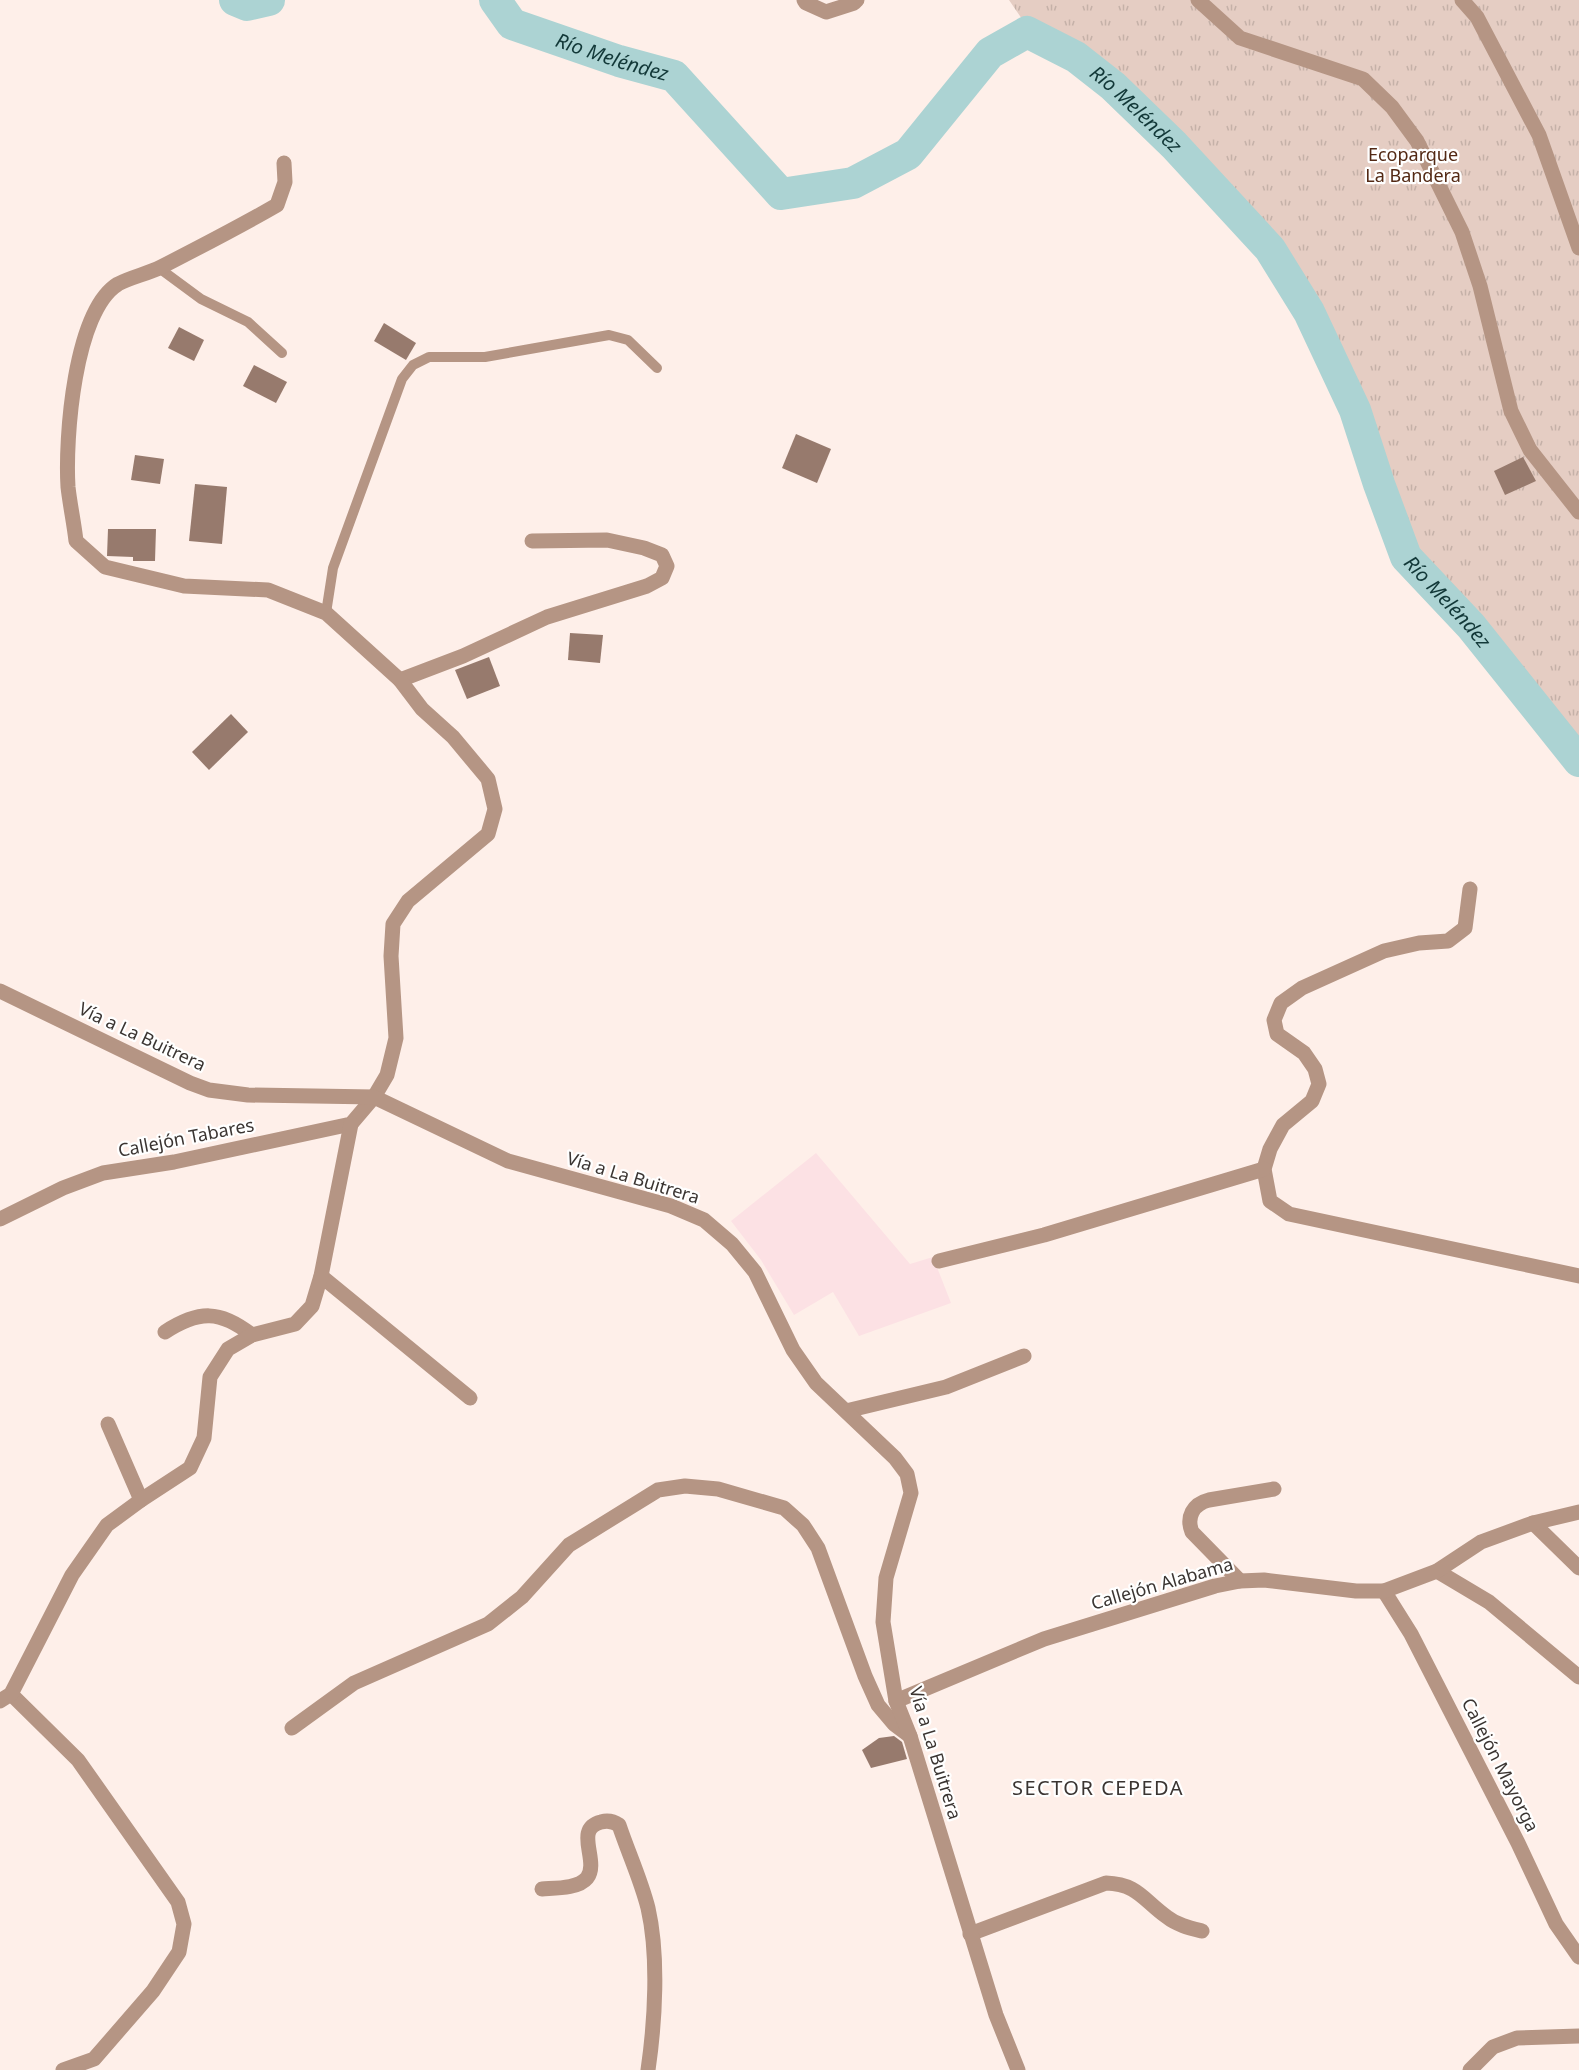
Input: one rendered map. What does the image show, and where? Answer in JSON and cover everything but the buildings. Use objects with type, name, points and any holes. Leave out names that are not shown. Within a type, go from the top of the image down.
[{"type":"street","points":[[804,0],[826,12],[857,0]]},
{"type":"street","points":[[1198,0],[1240,38],[1363,79],[1392,107],[1417,141],[1462,232],[1480,286],[1511,411],[1530,450],[1579,512]]},
{"type":"street","points":[[1462,0],[1476,17],[1539,135],[1579,248]]},
{"type":"street","points":[[63,2070],[94,2058],[153,1991],[179,1952],[184,1924],[178,1902],[78,1760],[5,1697],[72,1575],[107,1525],[190,1468],[204,1438],[210,1377],[228,1349],[252,1335],[295,1324],[312,1306],[321,1276],[351,1124],[374,1097],[387,1075],[396,1038],[391,956],[393,924],[408,901],[488,834],[495,809],[488,779],[453,737],[423,709],[400,680],[326,613],[268,590],[184,586],[105,567],[76,541],[68,485],[70,423],[81,346],[99,304],[117,285],[159,268],[235,230],[278,205],[285,182],[284,163]]},
{"type":"street","points":[[400,680],[464,656],[547,617],[647,586],[662,578],[667,566],[662,555],[644,548],[607,540],[532,541]]},
{"type":"street","points":[[1470,889],[1465,928],[1448,941],[1384,951],[1302,988],[1281,1003],[1274,1020],[1277,1034],[1304,1053],[1315,1069],[1318,1084],[1312,1101],[1283,1125],[1270,1149],[1264,1169],[1270,1201],[1289,1214],[1579,1276]]},
{"type":"street","name":"Vía a La Buitrera","points":[[0,991],[190,1083],[209,1090],[248,1095],[374,1097],[508,1161],[671,1206],[704,1220],[732,1244],[755,1272],[794,1350],[816,1383],[894,1458],[907,1474],[911,1493],[886,1578],[883,1622],[896,1701],[910,1736],[996,2015],[1018,2070]]},
{"type":"street","name":"Callejón Tabares","points":[[0,1219],[63,1188],[103,1173],[184,1160],[351,1124]]},
{"type":"street","points":[[939,1261],[1044,1235],[1264,1169]]},
{"type":"street","points":[[321,1276],[470,1398]]},
{"type":"street","points":[[165,1332],[191,1318],[209,1316],[224,1317],[252,1335]]},
{"type":"street","points":[[846,1411],[946,1387],[1024,1356]]},
{"type":"street","points":[[108,1424],[141,1500]]},
{"type":"street","points":[[292,1728],[354,1683],[488,1624],[522,1597],[569,1545],[658,1490],[685,1486],[718,1489],[784,1508],[803,1525],[818,1548],[864,1676],[878,1705],[894,1724],[910,1736]]},
{"type":"street","points":[[1240,1581],[1192,1532],[1189,1524],[1194,1507],[1200,1502],[1274,1489]]},
{"type":"street","name":"Callejón Alabama","points":[[896,1701],[1044,1639],[1215,1586],[1240,1581],[1264,1580],[1356,1591],[1384,1591],[1437,1571],[1481,1542],[1533,1523],[1579,1512]]},
{"type":"street","points":[[1533,1523],[1579,1568]]},
{"type":"street","points":[[1437,1571],[1489,1602],[1579,1677]]},
{"type":"street","name":"Callejón Mayorga","points":[[1384,1591],[1411,1634],[1518,1843],[1556,1924],[1579,1958]]},
{"type":"street","points":[[542,1889],[580,1884],[587,1878],[590,1869],[589,1829],[593,1824],[606,1820],[619,1825],[647,1906],[652,1932],[654,2016],[648,2070]]},
{"type":"street","points":[[970,1934],[1106,1883],[1122,1884],[1139,1893],[1167,1918],[1179,1925],[1202,1931]]},
{"type":"street","points":[[1470,2070],[1493,2047],[1517,2038],[1579,2036]]},
{"type":"lane","points":[[159,268],[201,299],[248,322],[282,353]]},
{"type":"lane","points":[[326,613],[333,568],[402,379],[413,365],[429,357],[485,357],[609,334],[628,340],[657,368]]},
{"type":"shaded area","points":[[816,1153],[910,1264],[933,1257],[951,1303],[859,1336],[833,1292],[794,1315],[761,1260],[731,1221]]},
{"type":"green space","name":"Ecoparque La Bandera","points":[[1009,0],[1579,0],[1579,761],[1471,626],[1406,557],[1355,410],[1310,312],[1270,249],[1174,145],[1113,86],[1076,57],[1027,32],[1022,19]]},
{"type":"waterway","name":"Río Meléndez","points":[[235,0],[247,5],[269,0]]},
{"type":"waterway","name":"Río Meléndez","points":[[495,0],[512,24],[619,61],[674,76],[781,194],[853,183],[908,154],[990,53],[1027,32],[1076,57],[1113,86],[1174,145],[1270,249],[1309,312],[1355,410],[1406,557],[1471,626],[1579,761]]},
{"type":"district","name":"SECTOR CEPEDA","points":[[1098,1788]]}]
